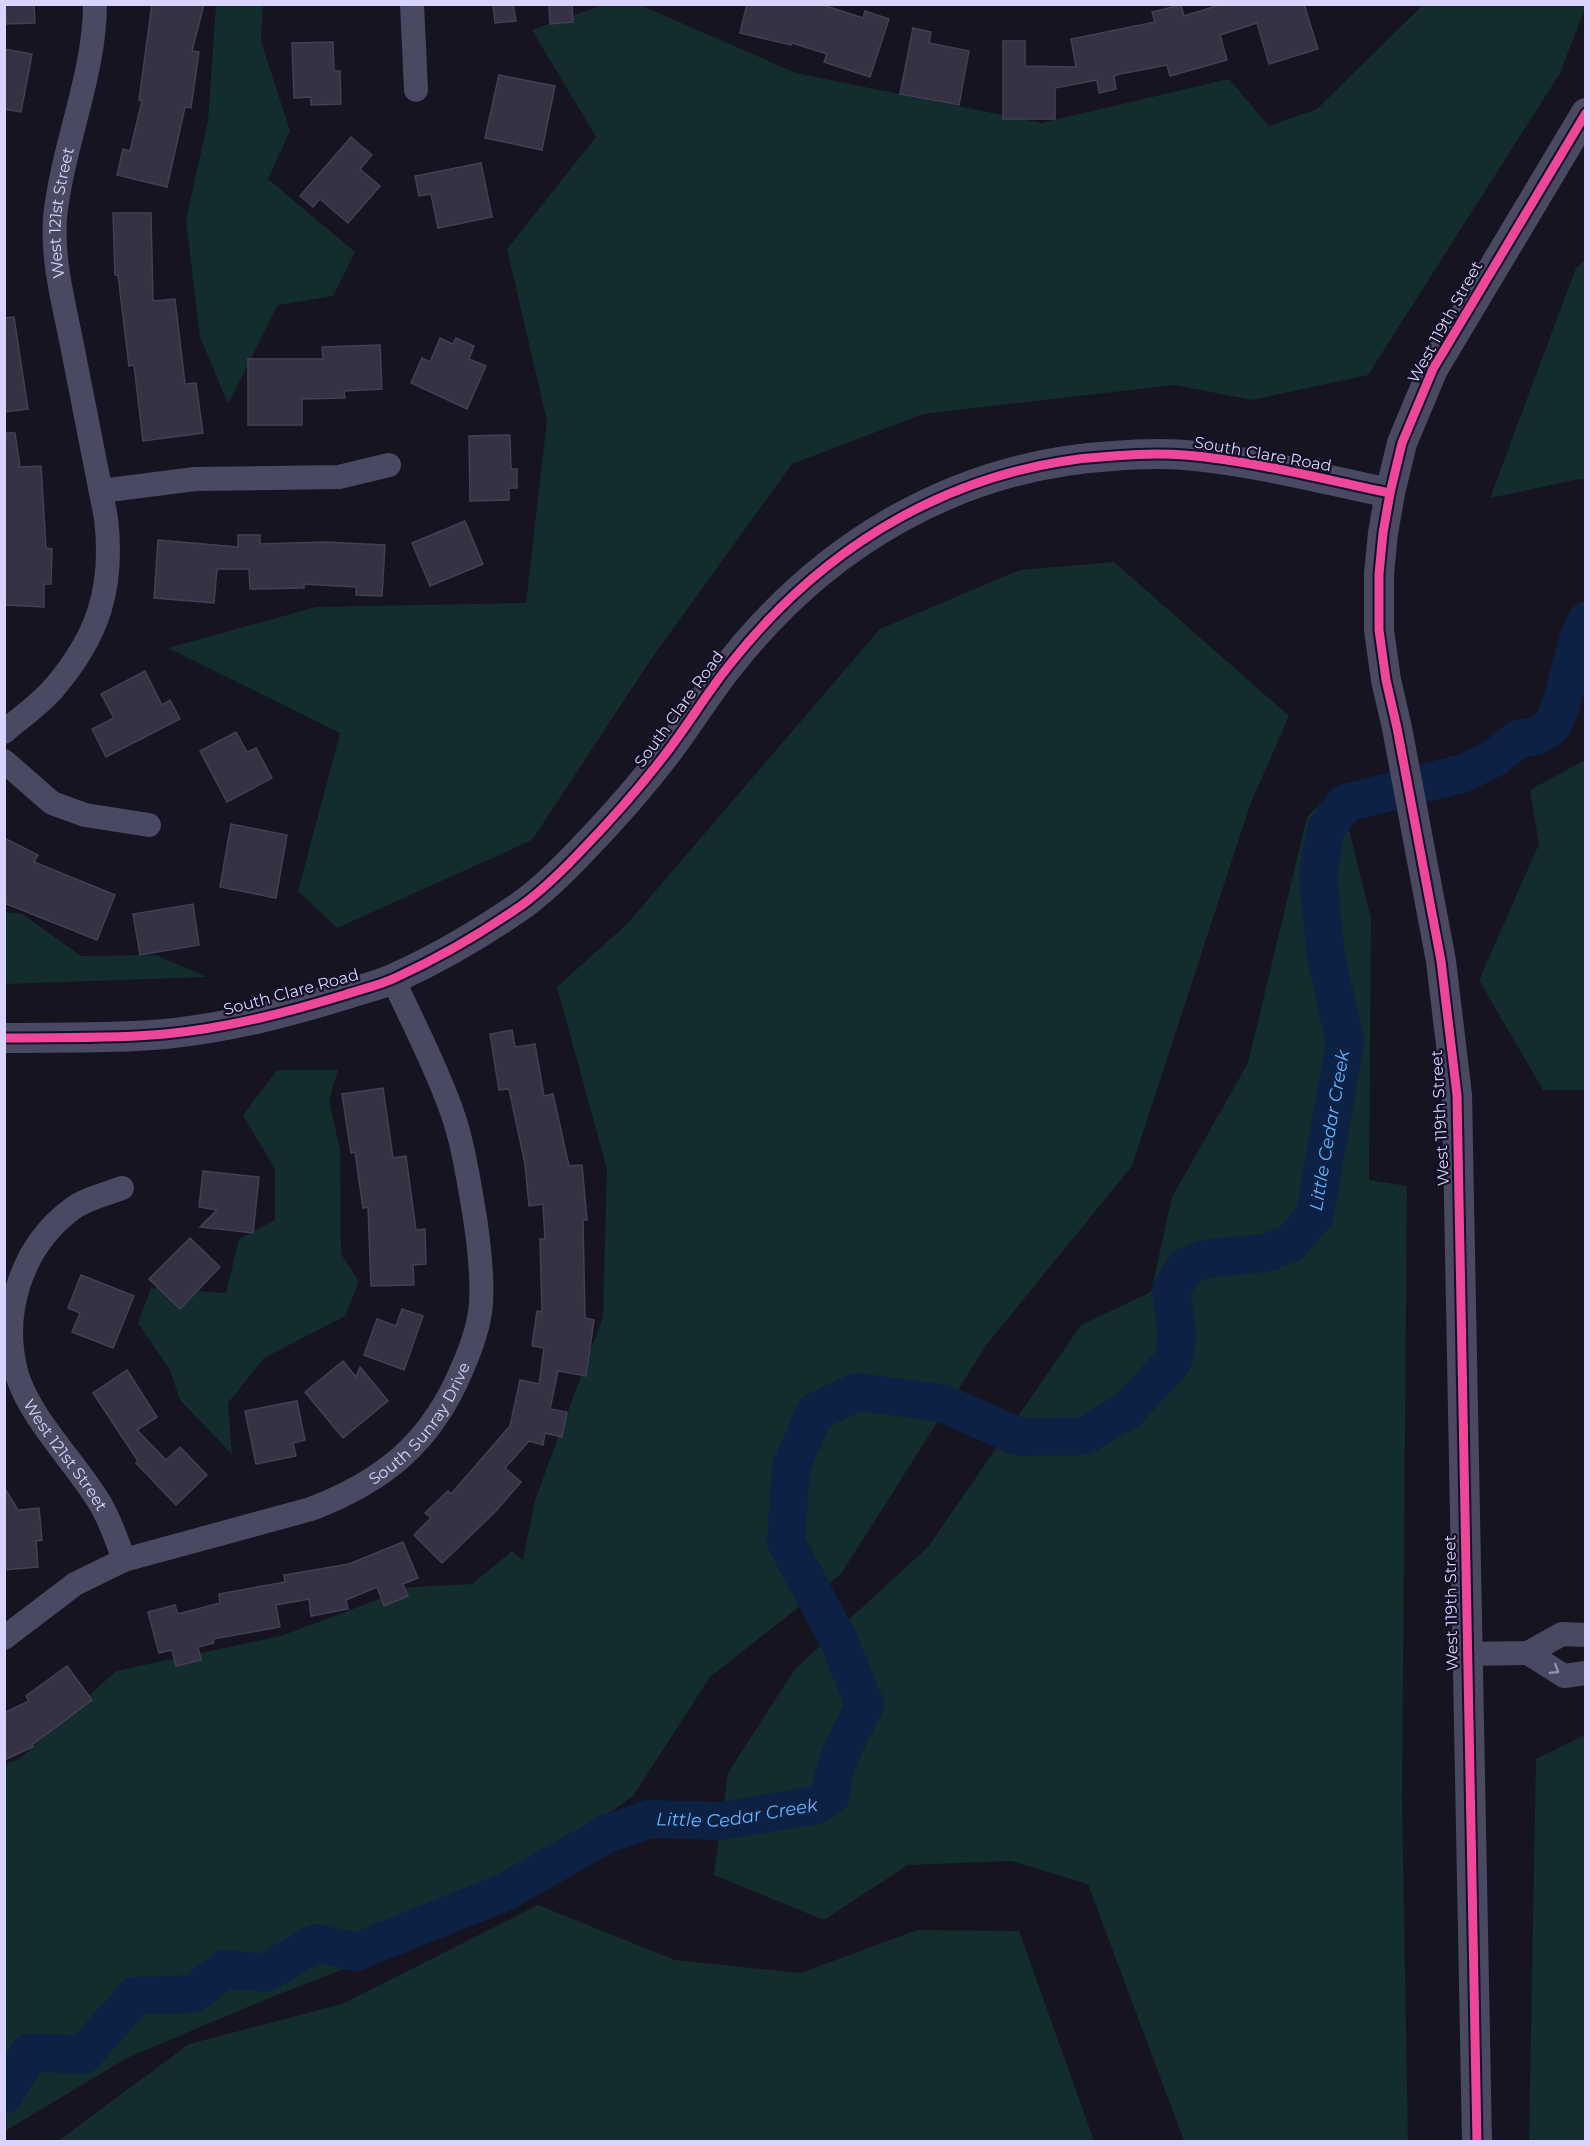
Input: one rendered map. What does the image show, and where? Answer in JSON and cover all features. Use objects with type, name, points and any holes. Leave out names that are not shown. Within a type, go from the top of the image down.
[{"type":"street","name":"West 121st Street","points":[[4,732],[51,690],[81,653],[99,614],[107,578],[109,544],[101,491],[57,269],[55,221],[60,179],[91,49],[95,4]]},
{"type":"street","points":[[412,4],[416,90]]},
{"type":"street","name":"West 119th Street","points":[[1477,2142],[1457,1095],[1441,961],[1386,680],[1379,630],[1379,574],[1383,533],[1402,442],[1433,369],[1586,114]]},
{"type":"street","name":"South Clare Road","points":[[4,1038],[113,1037],[210,1029],[250,1022],[393,979],[445,953],[524,903],[557,875],[602,830],[640,787],[760,627],[828,564],[873,532],[907,512],[949,493],[993,477],[1037,465],[1083,458],[1139,454],[1231,460],[1390,493]]},
{"type":"street","points":[[101,491],[195,479],[339,477],[389,465]]},
{"type":"street","points":[[4,761],[52,803],[85,815],[149,825]]},
{"type":"street","name":"South Sunray Drive","points":[[4,1638],[75,1584],[124,1560],[310,1509],[339,1498],[368,1483],[406,1453],[431,1427],[454,1389],[472,1348],[481,1306],[481,1266],[476,1224],[466,1165],[452,1113],[393,979]]},
{"type":"street","name":"West 121st Street","points":[[122,1188],[74,1207],[51,1226],[12,1273],[11,1346],[17,1376],[33,1409],[101,1505],[124,1560]]},
{"type":"street","points":[[1467,1654],[1528,1653],[1562,1634],[1586,1635]]},
{"type":"street","points":[[1528,1653],[1564,1676],[1586,1673]]},
{"type":"green space","points":[[216,5],[263,5],[261,41],[290,131],[268,179],[355,252],[333,296],[278,305],[228,404],[200,337],[186,220],[208,121]]},
{"type":"green space","points":[[603,5],[640,5],[796,73],[1041,123],[1229,79],[1269,126],[1317,109],[1423,5],[1585,5],[1585,9],[1560,73],[1368,375],[1252,400],[1174,385],[923,414],[792,464],[654,655],[532,840],[337,928],[298,891],[340,733],[168,648],[316,607],[526,603],[547,421],[507,249],[596,137],[532,30]]},
{"type":"green space","points":[[1585,260],[1585,480],[1580,479],[1490,498],[1576,268]]},
{"type":"green space","points":[[1114,562],[1289,716],[1250,805],[1132,1166],[987,1344],[841,1574],[710,1677],[633,1796],[451,1928],[274,1996],[127,2058],[5,2131],[4,1765],[21,1758],[116,1671],[281,1636],[411,1587],[472,1584],[512,1551],[523,1560],[535,1500],[603,1317],[607,1169],[557,987],[628,923],[880,629],[1020,570]]},
{"type":"green space","points":[[1585,760],[1585,1090],[1543,1090],[1479,980],[1539,844],[1530,790]]},
{"type":"green space","points":[[1338,785],[1371,919],[1369,1180],[1407,1186],[1402,1800],[1408,2141],[1184,2141],[1088,1884],[1011,1861],[908,1865],[824,1920],[714,1875],[728,1773],[795,1669],[928,1547],[1081,1325],[1151,1292],[1172,1197],[1248,1063],[1307,817]]},
{"type":"green space","points":[[5,912],[22,914],[81,956],[156,955],[207,977],[5,984]]},
{"type":"green space","points":[[277,1070],[338,1070],[329,1101],[340,1149],[341,1254],[359,1282],[345,1316],[264,1358],[228,1403],[232,1454],[180,1400],[170,1370],[138,1323],[151,1288],[226,1293],[239,1239],[275,1220],[275,1169],[243,1115]]},
{"type":"green space","points":[[1585,1735],[1585,2141],[1529,2141],[1536,1759]]},
{"type":"green space","points":[[538,1905],[675,1960],[801,1973],[917,1930],[1019,1931],[1094,2141],[58,2141],[189,2044],[342,2004]]},
{"type":"building","points":[[4,4],[34,4],[35,23],[4,24]]},
{"type":"building","points":[[152,4],[204,4],[192,51],[199,52],[191,108],[185,107],[167,187],[117,175],[123,149],[130,151],[142,101],[139,100]]},
{"type":"building","points":[[493,4],[513,4],[516,21],[495,23]]},
{"type":"building","points":[[549,4],[572,4],[573,22],[550,24]]},
{"type":"building","points":[[747,4],[820,4],[863,18],[865,11],[889,19],[870,77],[824,62],[827,54],[792,43],[791,45],[740,33]]},
{"type":"building","points":[[1223,4],[1304,4],[1318,49],[1269,64],[1257,23],[1220,35],[1227,60],[1170,76],[1167,65],[1120,74],[1114,76],[1116,89],[1099,93],[1097,80],[1055,88],[1055,119],[1003,119],[1003,41],[1025,41],[1025,66],[1076,67],[1071,39],[1155,22],[1152,12],[1181,5],[1184,16]]},
{"type":"building","points":[[913,28],[931,32],[929,43],[969,51],[959,105],[900,94]]},
{"type":"building","points":[[333,42],[334,71],[340,71],[341,104],[311,105],[311,97],[294,98],[292,43]]},
{"type":"building","points":[[4,49],[32,54],[21,112],[4,109]]},
{"type":"building","points":[[499,75],[555,86],[542,150],[485,138]]},
{"type":"building","points":[[351,137],[372,155],[360,169],[380,186],[348,223],[320,199],[313,207],[300,196]]},
{"type":"building","points":[[481,163],[492,217],[438,228],[431,194],[419,196],[415,176]]},
{"type":"building","points":[[113,213],[151,213],[153,301],[175,299],[185,384],[196,383],[203,433],[143,441],[134,365],[129,366],[118,275],[115,275]]},
{"type":"building","points":[[14,317],[28,409],[4,412],[4,318]]},
{"type":"building","points":[[440,338],[453,344],[456,338],[474,346],[469,359],[486,366],[467,409],[411,383],[422,358],[430,362]]},
{"type":"building","points":[[380,345],[382,389],[344,391],[345,398],[302,399],[302,425],[248,425],[248,359],[323,359],[322,347]]},
{"type":"building","points":[[4,433],[15,433],[20,467],[41,466],[46,548],[52,549],[51,584],[44,584],[44,607],[4,605]]},
{"type":"building","points":[[510,435],[511,469],[517,469],[517,488],[509,488],[509,500],[470,501],[469,436]]},
{"type":"building","points":[[465,521],[483,564],[430,586],[412,543]]},
{"type":"building","points":[[238,535],[260,535],[260,544],[325,542],[385,545],[382,596],[356,595],[356,587],[304,584],[304,588],[250,589],[249,569],[217,569],[214,603],[154,598],[158,540],[238,547]]},
{"type":"building","points":[[145,671],[162,705],[170,700],[180,719],[106,757],[92,729],[114,718],[101,694]]},
{"type":"building","points":[[236,732],[247,752],[256,748],[272,778],[227,802],[200,751]]},
{"type":"building","points":[[231,824],[287,835],[276,898],[220,887]]},
{"type":"building","points":[[4,838],[38,855],[34,862],[115,895],[97,940],[4,903]]},
{"type":"building","points":[[193,904],[199,945],[140,955],[133,914]]},
{"type":"building","points":[[512,1030],[515,1047],[535,1044],[544,1096],[553,1094],[569,1166],[582,1165],[587,1220],[583,1220],[585,1318],[594,1320],[586,1376],[558,1371],[550,1409],[567,1412],[562,1437],[545,1433],[543,1445],[529,1441],[505,1468],[521,1482],[495,1512],[442,1563],[414,1535],[431,1518],[425,1513],[448,1491],[451,1494],[510,1426],[520,1380],[539,1384],[544,1348],[532,1346],[537,1311],[542,1312],[540,1239],[545,1239],[543,1204],[529,1206],[525,1164],[509,1089],[499,1090],[490,1034]]},
{"type":"building","points":[[383,1088],[393,1158],[406,1156],[416,1230],[425,1229],[426,1264],[413,1265],[414,1285],[371,1286],[368,1207],[363,1208],[355,1152],[351,1153],[342,1094]]},
{"type":"building","points":[[203,1171],[259,1177],[253,1233],[200,1227],[217,1210],[199,1207]]},
{"type":"building","points":[[190,1238],[220,1267],[180,1309],[149,1279]]},
{"type":"building","points":[[81,1275],[134,1296],[113,1348],[72,1332],[80,1313],[68,1308]]},
{"type":"building","points":[[402,1309],[423,1316],[404,1370],[364,1355],[377,1319],[396,1326]]},
{"type":"building","points":[[343,1361],[356,1377],[360,1367],[388,1401],[343,1438],[305,1392]]},
{"type":"building","points":[[127,1370],[157,1417],[137,1430],[166,1460],[180,1447],[207,1475],[176,1505],[136,1463],[138,1461],[93,1393]]},
{"type":"building","points":[[297,1401],[305,1440],[293,1443],[296,1456],[256,1464],[245,1411]]},
{"type":"building","points":[[4,1487],[18,1510],[39,1508],[42,1540],[36,1541],[38,1567],[4,1570]]},
{"type":"building","points":[[403,1542],[418,1578],[403,1584],[408,1596],[384,1606],[377,1587],[346,1600],[348,1609],[311,1616],[309,1599],[276,1605],[280,1627],[213,1639],[214,1643],[198,1647],[201,1660],[176,1666],[172,1650],[159,1653],[148,1612],[175,1605],[178,1614],[220,1603],[219,1594],[285,1582],[284,1575],[349,1564]]},
{"type":"building","points":[[67,1666],[92,1700],[32,1745],[33,1747],[4,1760],[4,1713],[29,1701],[26,1696]]},
{"type":"waterway","name":"Little Cedar Creek","points":[[4,2095],[30,2052],[83,2055],[135,1996],[193,1994],[225,1969],[265,1973],[316,1943],[356,1952],[505,1892],[607,1834],[649,1819],[721,1821],[816,1805],[831,1796],[839,1760],[865,1705],[839,1641],[786,1542],[791,1467],[815,1412],[857,1392],[942,1403],[1019,1437],[1084,1436],[1128,1410],[1173,1361],[1177,1335],[1171,1291],[1185,1267],[1208,1258],[1265,1253],[1291,1243],[1315,1215],[1345,1041],[1326,957],[1318,875],[1326,829],[1345,803],[1464,773],[1494,758],[1518,739],[1538,735],[1552,726],[1560,708],[1579,637],[1586,621]]},
{"type":"cycle path","points":[[1477,2142],[1457,1095],[1441,961],[1386,680],[1379,630],[1379,574],[1390,493],[1402,443],[1433,369],[1586,113]]},
{"type":"cycle path","points":[[4,1038],[145,1036],[233,1024],[300,1008],[385,982],[461,944],[530,899],[574,858],[649,775],[731,663],[768,620],[809,581],[853,547],[900,518],[949,494],[1001,475],[1056,463],[1140,454],[1185,455],[1237,462],[1390,493]]}]
